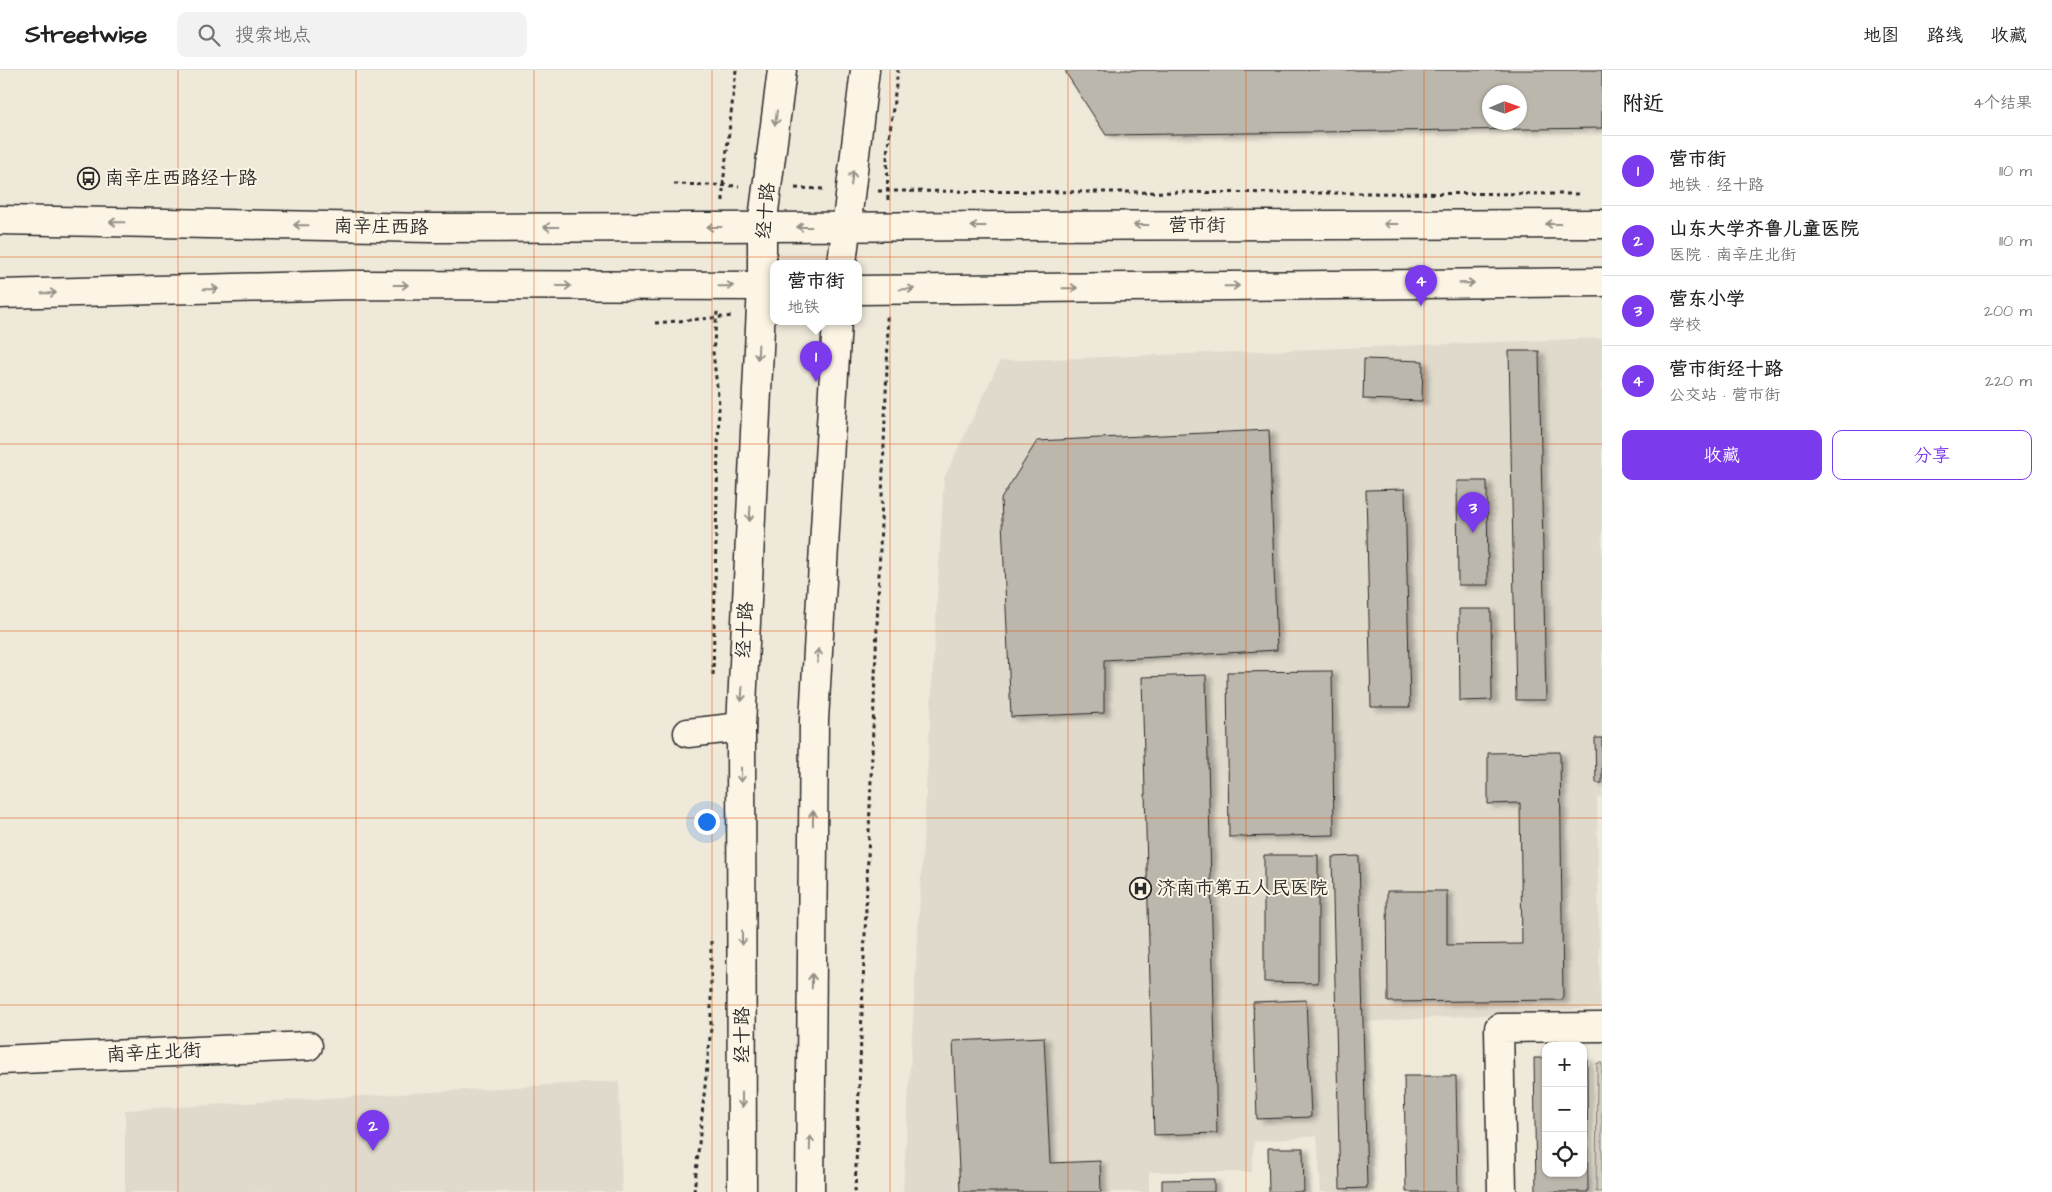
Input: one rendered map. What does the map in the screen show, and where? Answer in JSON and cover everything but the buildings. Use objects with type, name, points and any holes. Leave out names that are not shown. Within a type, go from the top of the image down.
[{"type":"main road","name":"经十路","points":[[742,1192],[741,727],[760,314],[768,286],[762,226],[782,70]]},
{"type":"main road","points":[[842,260],[865,70]]},
{"type":"main road","name":"南辛庄西路","points":[[0,220],[430,228],[762,226]]},
{"type":"main road","name":"营市街","points":[[762,226],[1602,224]]},
{"type":"main road","points":[[862,290],[1602,282]]},
{"type":"main road","points":[[0,294],[352,285],[768,286]]},
{"type":"main road","points":[[810,1192],[814,720],[837,325]]},
{"type":"main road","points":[[688,732],[741,727]]},
{"type":"main road","points":[[1502,1192],[1499,1028],[1602,1027]]},
{"type":"main road","name":"南辛庄北街","points":[[0,1060],[308,1046]]},
{"type":"path","points":[[723,227],[723,185],[736,70]]},
{"type":"path","points":[[888,226],[887,154],[898,70]]},
{"type":"path","points":[[674,184],[768,186],[851,191],[1584,194]]},
{"type":"path","points":[[713,680],[719,404],[713,352],[720,286]]},
{"type":"path","points":[[855,1192],[888,342],[885,290]]},
{"type":"path","points":[[655,323],[760,314]]},
{"type":"path","points":[[694,1192],[711,1028],[712,938]]},
{"type":"shaded area","name":"济南市第五人民医院","points":[[1602,338],[1602,797],[1597,797],[1600,1008],[1365,1022],[1374,1192],[1321,1192],[1317,1136],[1254,1142],[1252,1172],[1149,1172],[1149,1192],[903,1192],[944,478],[1000,361]]},
{"type":"shaded area","points":[[1597,1063],[1602,1063],[1602,1192],[1596,1192]]},
{"type":"shaded area","points":[[619,1081],[622,1192],[125,1192],[125,1110]]},
{"type":"place","name":"南辛庄西路经十路","points":[[89,178]]},
{"type":"place","name":"营市街经十路","points":[[1421,306]]},
{"type":"place","name":"营市街","points":[[816,382]]},
{"type":"place","name":"营东小学","points":[[1473,533]]},
{"type":"place","name":"济南市第五人民医院","points":[[1141,888]]},
{"type":"place","name":"山东大学齐鲁儿童医院","points":[[373,1151]]}]
